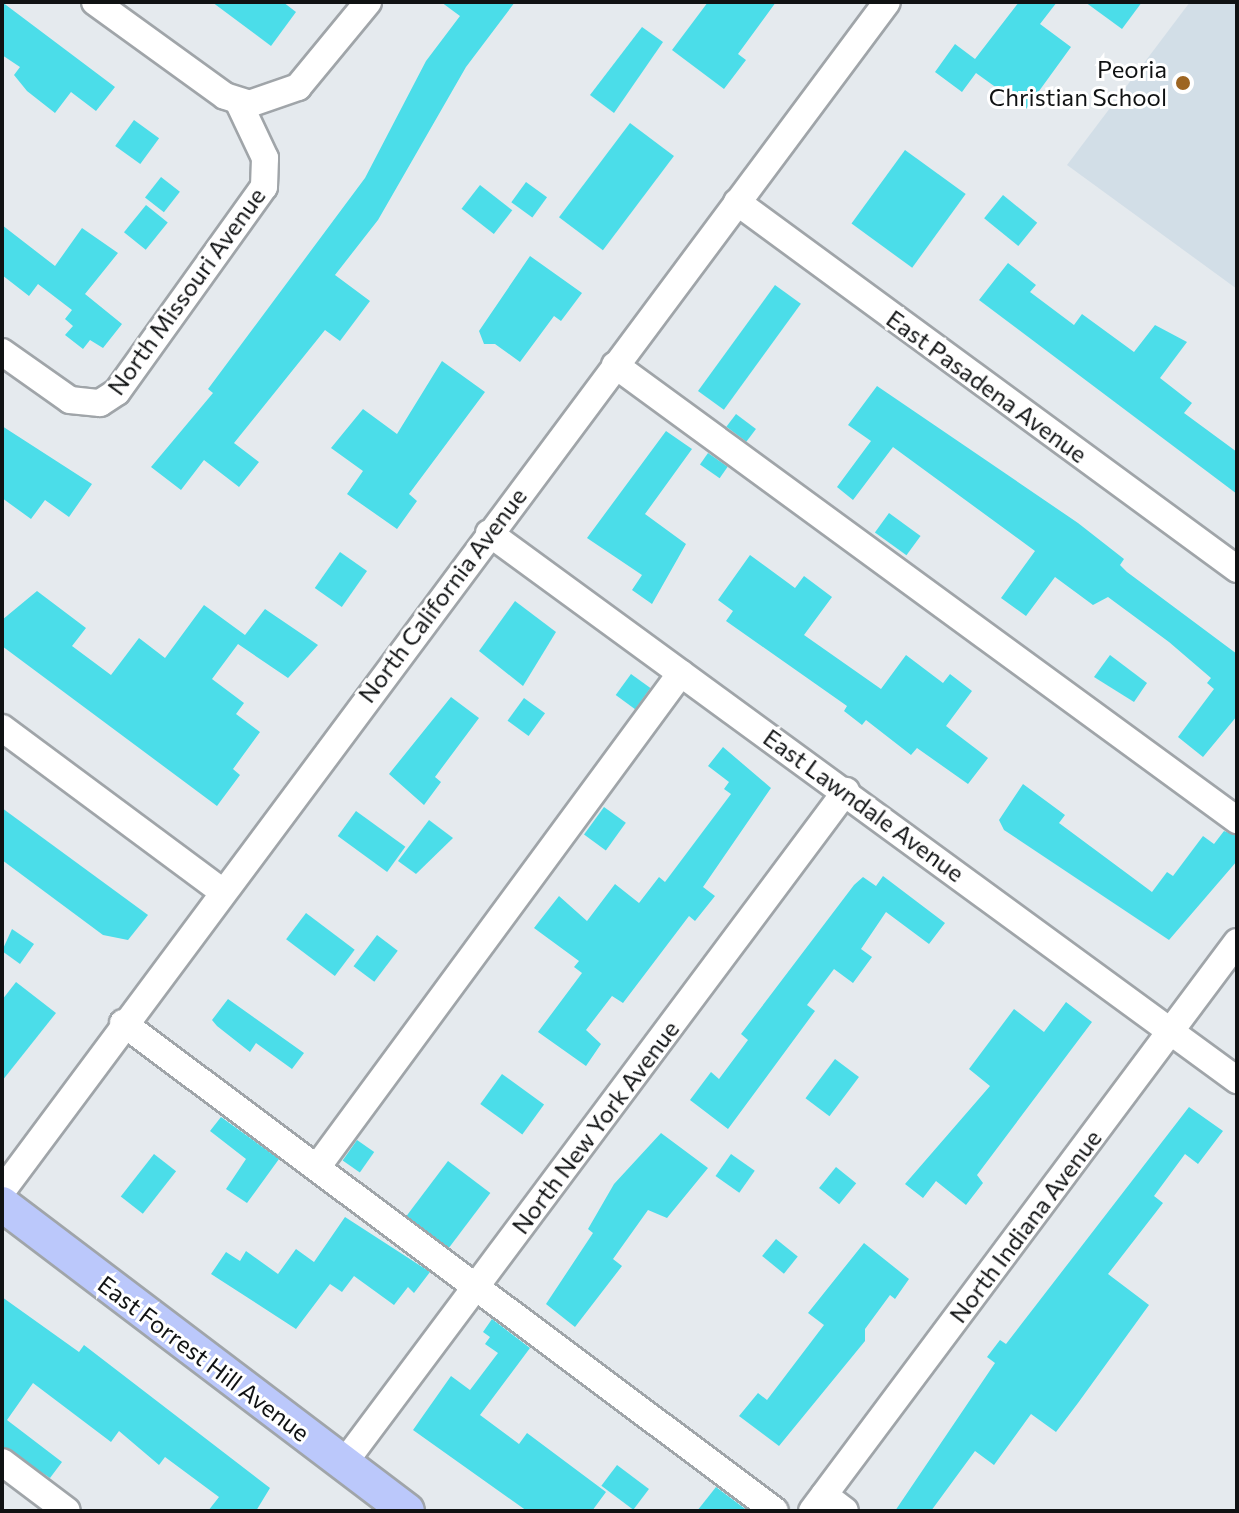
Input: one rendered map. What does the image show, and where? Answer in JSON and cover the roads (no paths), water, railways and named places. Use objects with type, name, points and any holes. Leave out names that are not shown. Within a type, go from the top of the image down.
[{"type":"main road","name":"East Forrest Hill Avenue","points":[[2,1204],[407,1511]]},
{"type":"street","points":[[95,2],[239,103],[267,103],[298,87],[368,2]]},
{"type":"street","name":"North California Avenue","points":[[2,1191],[220,890],[887,2]]},
{"type":"street","name":"North Missouri Avenue","points":[[2,352],[63,397],[87,403],[105,401],[120,389],[261,194],[265,158],[239,103]]},
{"type":"street","name":"East Pasadena Avenue","points":[[737,202],[1237,569]]},
{"type":"street","points":[[615,365],[1237,820]]},
{"type":"street","name":"East Lawndale Avenue","points":[[489,533],[846,791],[1237,1080]]},
{"type":"street","points":[[318,1166],[681,673]]},
{"type":"street","points":[[2,728],[220,890]]},
{"type":"street","name":"North New York Avenue","points":[[344,1463],[846,791]]},
{"type":"street","name":"North Indiana Avenue","points":[[818,1503],[1237,942]]},
{"type":"street","points":[[123,1023],[478,1284],[775,1511]]},
{"type":"street","points":[[2,1462],[67,1511]]},
{"type":"street","points":[[818,1503],[845,1511]]},
{"type":"place","name":"Peoria Christian School","points":[[1183,83]]}]
